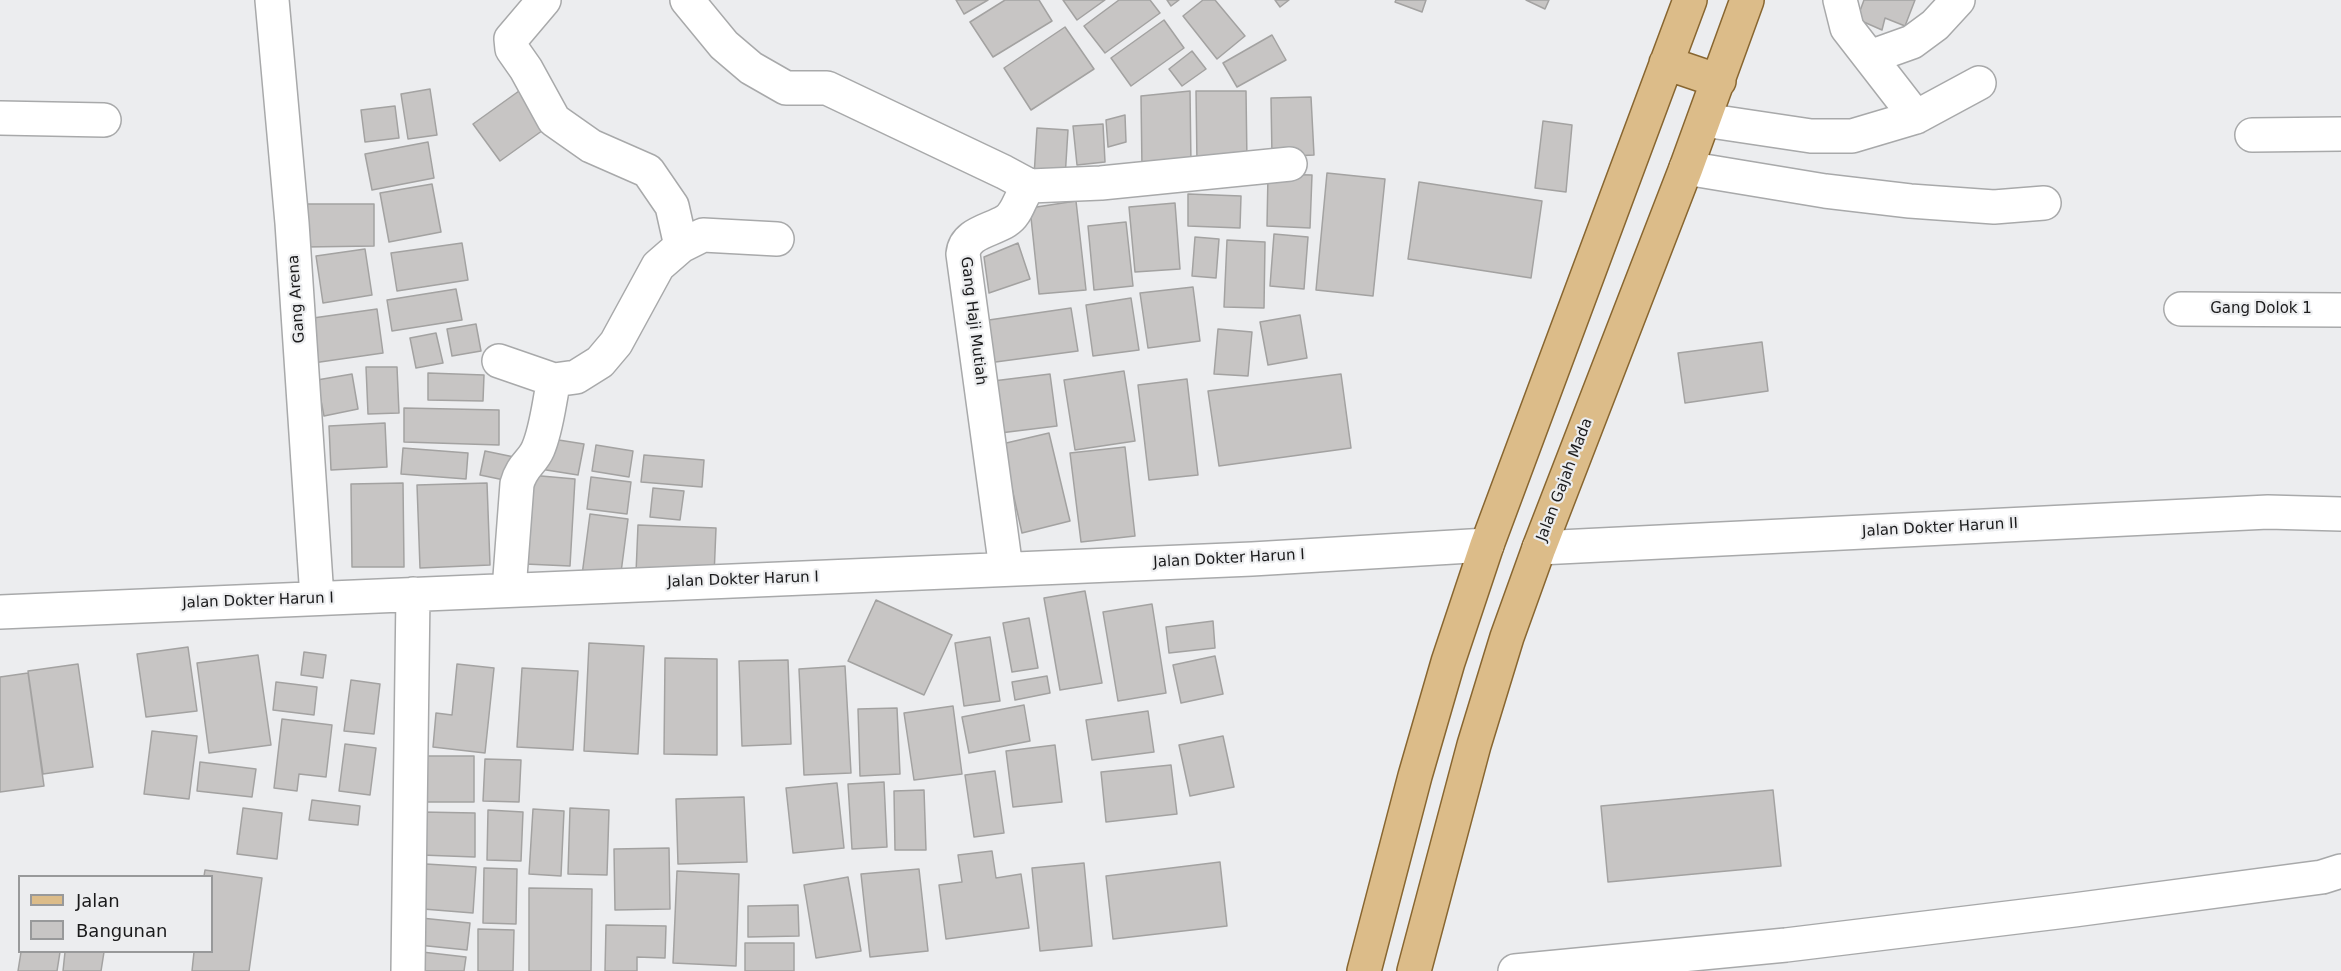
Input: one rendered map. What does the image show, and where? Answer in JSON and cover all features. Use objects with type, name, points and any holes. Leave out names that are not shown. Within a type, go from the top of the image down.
[{"type":"main road","points":[[1364,971],[1415,776],[1448,662],[1487,545],[1689,0]]},
{"type":"main road","name":"Jalan Gajah Mada","points":[[1414,971],[1474,745],[1507,638],[1539,548],[1719,81],[1747,0]]},
{"type":"main road","points":[[1666,63],[1719,81]]},
{"type":"street","name":"Gang Arena","points":[[272,0],[292,235],[317,598]]},
{"type":"street","points":[[544,0],[511,39],[512,49],[526,69],[554,120],[591,146],[648,171],[672,206],[681,246]]},
{"type":"street","points":[[687,0],[724,45],[751,68],[786,88],[827,88],[993,166],[1030,186],[1101,183],[1290,164]]},
{"type":"street","points":[[1840,0],[1846,28],[1916,117]]},
{"type":"street","points":[[1870,57],[1912,42],[1935,25],[1958,0]]},
{"type":"street","points":[[1704,120],[1811,136],[1852,136],[1916,117],[1979,83]]},
{"type":"street","points":[[0,118],[104,120]]},
{"type":"street","points":[[2252,135],[2341,134]]},
{"type":"street","points":[[1686,168],[1910,201],[1994,207],[2044,203]]},
{"type":"street","name":"Gang Haji Mutiah","points":[[1006,569],[963,255],[964,246],[970,238],[1008,220],[1018,208],[1024,192],[1030,186]]},
{"type":"street","points":[[500,361],[554,380],[576,377],[600,362],[616,343],[658,266],[681,246],[703,235],[777,239]]},
{"type":"street","name":"Gang Dolok 1","points":[[2181,309],[2341,310]]},
{"type":"street","points":[[509,590],[517,484],[520,473],[536,453],[540,442],[554,380]]},
{"type":"street","name":"Jalan Dokter Harun II","points":[[1539,548],[2256,513],[2341,514]]},
{"type":"street","name":"Jalan Dokter Harun I","points":[[0,612],[1252,559],[1487,545]]},
{"type":"street","points":[[408,971],[413,594]]},
{"type":"street","points":[[1515,971],[1786,945],[2051,913],[2322,877],[2341,871]]},
{"type":"building","points":[[956,0],[988,0],[964,14]]},
{"type":"building","points":[[1005,0],[1039,0],[1052,21],[993,57],[970,22]]},
{"type":"building","points":[[1063,0],[1105,0],[1077,20]]},
{"type":"building","points":[[1119,0],[1150,0],[1160,13],[1105,53],[1084,26]]},
{"type":"building","points":[[1167,0],[1179,0],[1171,6]]},
{"type":"building","points":[[1203,0],[1215,0],[1245,36],[1217,59],[1183,16]]},
{"type":"building","points":[[1275,0],[1289,0],[1280,7]]},
{"type":"building","points":[[1396,0],[1426,0],[1422,12],[1395,2]]},
{"type":"building","points":[[1526,0],[1549,0],[1545,9]]},
{"type":"building","points":[[1864,0],[1915,0],[1905,26],[1885,18],[1882,30],[1857,19]]},
{"type":"building","points":[[1164,20],[1184,48],[1131,86],[1111,58]]},
{"type":"building","points":[[1065,27],[1094,69],[1031,110],[1004,68]]},
{"type":"building","points":[[1272,35],[1286,60],[1237,87],[1223,63]]},
{"type":"building","points":[[1192,51],[1206,69],[1182,86],[1169,69]]},
{"type":"building","points":[[430,89],[437,135],[408,139],[401,94]]},
{"type":"building","points":[[519,91],[546,128],[500,161],[473,124]]},
{"type":"building","points":[[1190,91],[1191,165],[1142,169],[1141,96]]},
{"type":"building","points":[[1196,91],[1246,91],[1247,163],[1197,164]]},
{"type":"building","points":[[1311,97],[1314,155],[1272,157],[1271,98]]},
{"type":"building","points":[[395,106],[399,138],[365,142],[361,110]]},
{"type":"building","points":[[1125,115],[1126,142],[1108,147],[1106,120]]},
{"type":"building","points":[[1543,121],[1572,125],[1566,192],[1535,188]]},
{"type":"building","points":[[1103,124],[1105,162],[1077,165],[1073,126]]},
{"type":"building","points":[[1037,128],[1068,130],[1065,178],[1034,176]]},
{"type":"building","points":[[428,142],[434,178],[372,190],[365,154]]},
{"type":"building","points":[[1327,173],[1385,179],[1373,296],[1316,290]]},
{"type":"building","points":[[1268,174],[1312,175],[1310,228],[1267,226]]},
{"type":"building","points":[[1419,182],[1542,201],[1531,278],[1408,259]]},
{"type":"building","points":[[432,184],[441,232],[389,242],[380,193]]},
{"type":"building","points":[[1188,194],[1241,196],[1240,228],[1188,226]]},
{"type":"building","points":[[1076,201],[1086,290],[1039,294],[1030,208]]},
{"type":"building","points":[[1175,203],[1180,269],[1135,272],[1129,207]]},
{"type":"building","points":[[304,204],[374,204],[374,246],[305,247]]},
{"type":"building","points":[[1126,222],[1133,286],[1094,290],[1088,226]]},
{"type":"building","points":[[1274,234],[1308,237],[1304,289],[1270,286]]},
{"type":"building","points":[[1195,237],[1219,239],[1216,278],[1192,276]]},
{"type":"building","points":[[1227,240],[1265,242],[1264,308],[1224,307]]},
{"type":"building","points":[[462,243],[468,280],[397,291],[391,253]]},
{"type":"building","points":[[1018,243],[1030,279],[989,293],[984,257]]},
{"type":"building","points":[[365,249],[372,295],[323,303],[316,256]]},
{"type":"building","points":[[1193,287],[1200,341],[1148,348],[1140,293]]},
{"type":"building","points":[[456,289],[462,320],[392,331],[387,300]]},
{"type":"building","points":[[1131,298],[1139,350],[1093,356],[1086,305]]},
{"type":"building","points":[[1071,308],[1078,351],[988,363],[982,321]]},
{"type":"building","points":[[377,309],[383,353],[313,363],[306,319]]},
{"type":"building","points":[[1300,315],[1307,358],[1268,365],[1260,322]]},
{"type":"building","points":[[476,324],[481,351],[452,356],[447,329]]},
{"type":"building","points":[[1218,329],[1252,332],[1248,376],[1214,374]]},
{"type":"building","points":[[436,333],[443,363],[416,368],[410,338]]},
{"type":"building","points":[[1762,342],[1768,391],[1685,403],[1678,353]]},
{"type":"building","points":[[366,367],[397,367],[399,413],[368,414]]},
{"type":"building","points":[[1124,371],[1135,441],[1075,450],[1064,380]]},
{"type":"building","points":[[428,373],[484,375],[483,401],[428,400]]},
{"type":"building","points":[[352,374],[358,409],[324,416],[317,380]]},
{"type":"building","points":[[1050,374],[1057,426],[1000,433],[993,381]]},
{"type":"building","points":[[1341,374],[1351,448],[1219,466],[1208,391]]},
{"type":"building","points":[[1187,379],[1198,475],[1149,480],[1138,385]]},
{"type":"building","points":[[404,408],[499,410],[499,445],[404,442]]},
{"type":"building","points":[[385,423],[387,467],[331,470],[329,426]]},
{"type":"building","points":[[1049,433],[1070,521],[1022,533],[1002,444]]},
{"type":"building","points":[[546,438],[584,444],[578,475],[540,469]]},
{"type":"building","points":[[596,445],[633,451],[629,477],[592,471]]},
{"type":"building","points":[[1125,447],[1135,536],[1081,542],[1070,453]]},
{"type":"building","points":[[403,448],[468,453],[466,479],[401,474]]},
{"type":"building","points":[[485,451],[514,457],[509,481],[480,475]]},
{"type":"building","points":[[644,455],[704,460],[702,487],[641,482]]},
{"type":"building","points":[[530,475],[575,479],[570,566],[525,564]]},
{"type":"building","points":[[591,477],[631,482],[627,514],[587,509]]},
{"type":"building","points":[[403,483],[404,567],[352,567],[351,484]]},
{"type":"building","points":[[487,483],[490,565],[420,568],[417,485]]},
{"type":"building","points":[[653,488],[684,491],[680,520],[650,517]]},
{"type":"building","points":[[590,514],[628,519],[620,580],[582,575]]},
{"type":"building","points":[[638,525],[716,528],[714,576],[636,573]]},
{"type":"building","points":[[1085,591],[1102,683],[1060,690],[1044,598]]},
{"type":"building","points":[[876,600],[952,635],[924,695],[848,661]]},
{"type":"building","points":[[1152,604],[1166,693],[1118,701],[1103,612]]},
{"type":"building","points":[[1029,618],[1038,668],[1012,672],[1003,623]]},
{"type":"building","points":[[1213,621],[1215,648],[1169,653],[1166,627]]},
{"type":"building","points":[[990,637],[1000,701],[964,706],[955,643]]},
{"type":"building","points":[[589,643],[644,646],[638,754],[584,751]]},
{"type":"building","points":[[188,647],[197,711],[146,717],[137,654]]},
{"type":"building","points":[[304,652],[326,655],[323,678],[301,675]]},
{"type":"building","points":[[258,655],[271,745],[209,753],[197,663]]},
{"type":"building","points":[[1215,656],[1223,694],[1181,703],[1173,665]]},
{"type":"building","points":[[665,658],[717,659],[717,755],[664,754]]},
{"type":"building","points":[[788,660],[791,744],[742,746],[739,661]]},
{"type":"building","points":[[78,664],[93,767],[43,774],[28,671]]},
{"type":"building","points":[[457,664],[494,668],[485,753],[433,747],[436,713],[452,715]]},
{"type":"building","points":[[845,666],[851,773],[804,775],[799,669]]},
{"type":"building","points":[[522,668],[578,671],[573,750],[517,747]]},
{"type":"building","points":[[28,673],[44,786],[0,792],[0,677]]},
{"type":"building","points":[[1047,676],[1050,693],[1015,700],[1012,682]]},
{"type":"building","points":[[351,680],[380,684],[374,734],[344,731]]},
{"type":"building","points":[[276,682],[317,687],[314,715],[273,710]]},
{"type":"building","points":[[1024,705],[1030,741],[969,753],[962,717]]},
{"type":"building","points":[[953,706],[962,774],[914,780],[904,713]]},
{"type":"building","points":[[897,708],[900,774],[860,776],[858,709]]},
{"type":"building","points":[[1148,711],[1154,752],[1092,760],[1086,720]]},
{"type":"building","points":[[282,719],[332,725],[326,777],[299,774],[297,791],[274,788]]},
{"type":"building","points":[[152,731],[197,736],[189,799],[144,794]]},
{"type":"building","points":[[1223,736],[1234,787],[1190,796],[1179,745]]},
{"type":"building","points":[[345,744],[376,748],[370,795],[339,791]]},
{"type":"building","points":[[1055,745],[1062,802],[1013,807],[1006,751]]},
{"type":"building","points":[[423,756],[474,756],[474,802],[423,802]]},
{"type":"building","points":[[485,759],[521,760],[519,802],[483,801]]},
{"type":"building","points":[[200,762],[256,769],[252,797],[197,791]]},
{"type":"building","points":[[1171,765],[1177,814],[1106,822],[1101,772]]},
{"type":"building","points":[[995,771],[1004,833],[974,837],[965,775]]},
{"type":"building","points":[[884,782],[887,847],[852,849],[848,784]]},
{"type":"building","points":[[837,783],[844,848],[793,853],[786,788]]},
{"type":"building","points":[[924,790],[926,850],[895,850],[894,791]]},
{"type":"building","points":[[1773,790],[1781,866],[1608,882],[1601,806]]},
{"type":"building","points":[[744,797],[747,862],[678,864],[676,799]]},
{"type":"building","points":[[312,800],[360,806],[358,825],[309,820]]},
{"type":"building","points":[[243,808],[282,813],[277,859],[237,854]]},
{"type":"building","points":[[570,808],[609,810],[607,875],[568,874]]},
{"type":"building","points":[[533,809],[564,811],[561,876],[529,874]]},
{"type":"building","points":[[488,810],[523,812],[521,861],[487,860]]},
{"type":"building","points":[[422,812],[475,813],[475,857],[421,855]]},
{"type":"building","points":[[669,848],[670,909],[615,910],[614,849]]},
{"type":"building","points":[[992,851],[996,878],[1021,874],[1029,928],[946,939],[939,885],[962,882],[958,855]]},
{"type":"building","points":[[1220,862],[1227,926],[1113,939],[1106,876]]},
{"type":"building","points":[[1084,863],[1092,946],[1040,951],[1032,868]]},
{"type":"building","points":[[426,864],[476,867],[473,913],[423,909]]},
{"type":"building","points":[[484,868],[517,869],[516,924],[483,923]]},
{"type":"building","points":[[919,869],[928,951],[870,957],[861,874]]},
{"type":"building","points":[[205,870],[262,878],[249,971],[192,971],[194,953],[213,953],[213,875],[204,875]]},
{"type":"building","points":[[677,871],[739,874],[736,966],[673,963]]},
{"type":"building","points":[[848,877],[861,951],[816,958],[804,885]]},
{"type":"building","points":[[529,888],[592,889],[591,971],[529,971]]},
{"type":"building","points":[[798,905],[799,936],[748,937],[748,906]]},
{"type":"building","points":[[421,918],[470,923],[467,950],[418,945]]},
{"type":"building","points":[[606,925],[666,926],[665,958],[637,957],[637,971],[605,971]]},
{"type":"building","points":[[478,929],[514,930],[513,971],[478,971]]},
{"type":"building","points":[[745,943],[794,943],[794,971],[745,971]]},
{"type":"building","points":[[422,952],[466,957],[464,971],[420,971]]},
{"type":"building","points":[[21,953],[60,953],[57,971],[18,971]]},
{"type":"building","points":[[65,953],[104,953],[101,971],[63,971]]}]
